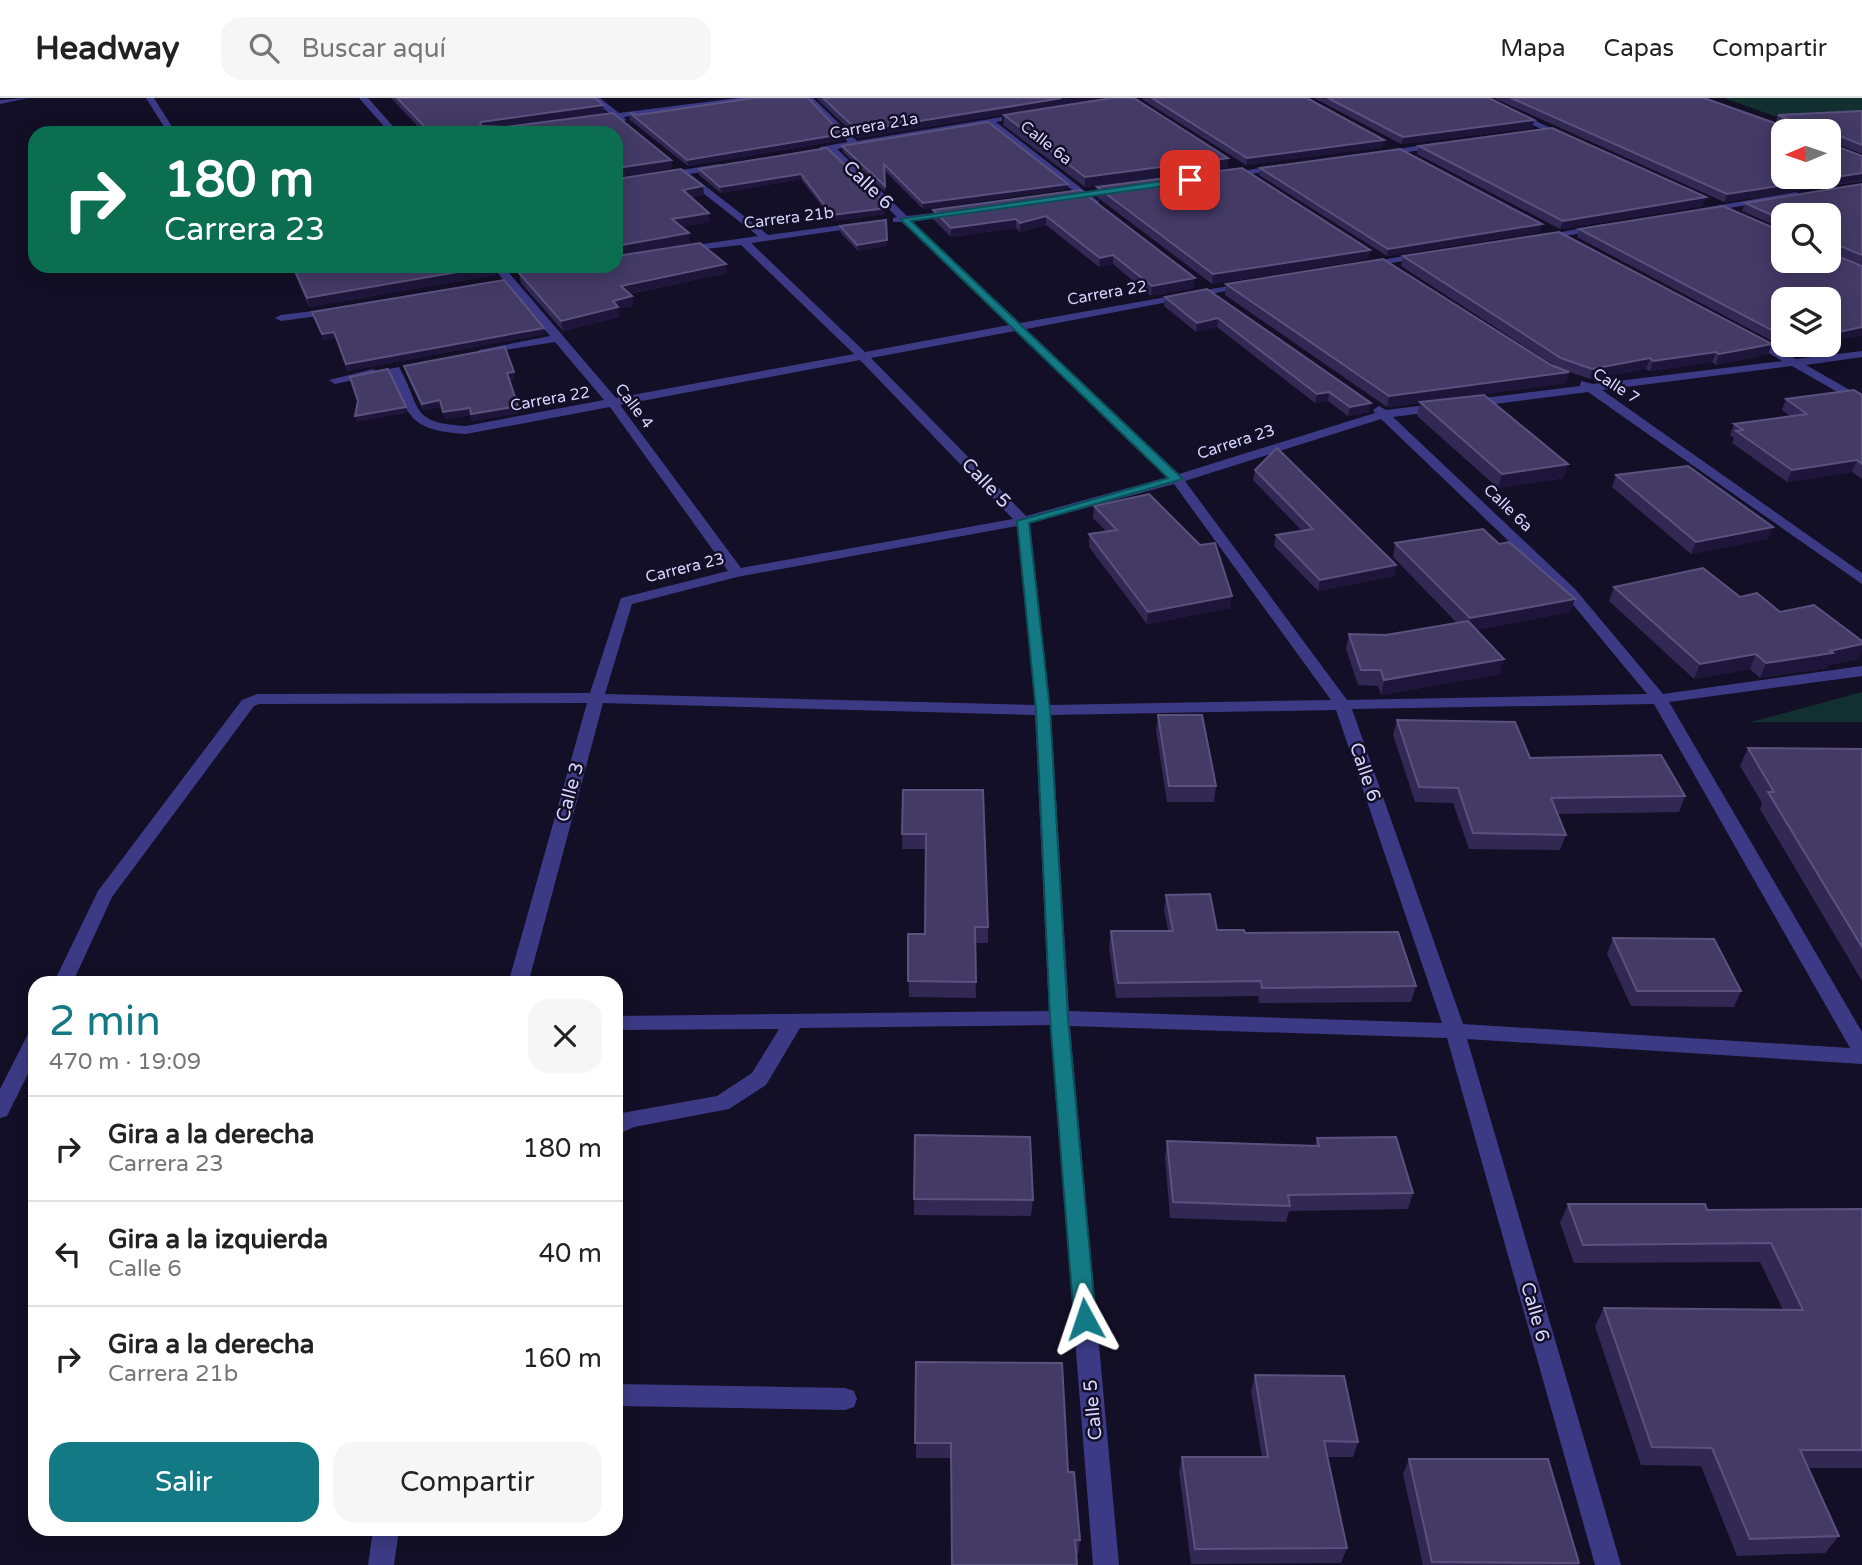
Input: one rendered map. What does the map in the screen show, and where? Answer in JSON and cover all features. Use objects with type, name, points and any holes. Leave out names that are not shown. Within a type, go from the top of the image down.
[{"type":"street","points":[[0,102],[24,98]]},
{"type":"street","points":[[150,98],[168,126]]},
{"type":"street","points":[[363,98],[389,126]]},
{"type":"street","points":[[595,98],[635,132]]},
{"type":"street","points":[[578,120],[757,98]]},
{"type":"street","name":"Calle 6","points":[[808,98],[855,144]]},
{"type":"street","points":[[1481,98],[1574,141]]},
{"type":"street","name":"Carrera 21a","points":[[817,150],[1011,117]]},
{"type":"street","name":"Calle 6a","points":[[989,121],[1105,211]]},
{"type":"street","points":[[1523,134],[1550,130]]},
{"type":"street","points":[[1376,137],[1425,163]]},
{"type":"street","points":[[1361,156],[1455,143]]},
{"type":"street","name":"Calle 6","points":[[830,148],[1177,479],[1342,704],[1455,1031],[1608,1565]]},
{"type":"street","points":[[623,182],[736,164]]},
{"type":"street","points":[[673,165],[764,236]]},
{"type":"street","points":[[1232,165],[1255,180]]},
{"type":"street","points":[[1216,176],[1295,165]]},
{"type":"street","points":[[1692,211],[1810,193]]},
{"type":"street","points":[[1694,196],[1740,216]]},
{"type":"street","name":"Carrera 21b","points":[[666,253],[764,236],[973,210]]},
{"type":"street","points":[[1535,222],[1572,241]]},
{"type":"street","points":[[1533,239],[1613,225]]},
{"type":"street","name":"Calle 5","points":[[742,240],[861,354],[1023,521],[1043,710],[1059,1018],[1106,1565]]},
{"type":"street","points":[[1357,266],[1438,253]]},
{"type":"street","points":[[1372,254],[1395,268]]},
{"type":"street","name":"Calle 4","points":[[502,273],[613,403],[737,573]]},
{"type":"street","points":[[1188,275],[1231,306]]},
{"type":"street","name":"Carrera 22","points":[[395,369],[418,420],[435,429],[466,430],[861,354],[1263,282]]},
{"type":"street","points":[[281,318],[353,308]]},
{"type":"street","points":[[1738,330],[1862,402]]},
{"type":"street","points":[[476,353],[558,338]]},
{"type":"street","name":"Carrera 23","points":[[626,601],[737,573],[1023,521],[1177,479],[1384,414],[1862,354]]},
{"type":"street","points":[[335,380],[408,366]]},
{"type":"street","name":"Calle 7","points":[[1565,376],[1591,386],[1862,580]]},
{"type":"street","name":"Calle 6a","points":[[1362,398],[1384,414],[1570,592],[1659,699],[1862,1050]]},
{"type":"street","name":"Calle 3","points":[[520,976],[596,698],[626,601]]},
{"type":"street","points":[[66,976],[104,895],[248,704],[268,698],[596,698],[1043,710],[1659,699],[1862,671]]},
{"type":"street","points":[[623,1023],[1059,1018],[1455,1031],[1862,1056]]},
{"type":"street","points":[[623,1123],[629,1119],[722,1103],[759,1079],[794,1021]]},
{"type":"street","points":[[0,1110],[28,1053]]},
{"type":"street","points":[[623,1395],[845,1399]]},
{"type":"street","points":[[381,1565],[385,1536]]},
{"type":"green space","points":[[1724,98],[1862,98],[1862,117],[1782,119]]},
{"type":"green space","points":[[1862,692],[1862,722],[1751,722]]},
{"type":"building","points":[[397,98],[595,98],[603,105],[481,122],[480,126],[424,126]]},
{"type":"building","points":[[754,98],[808,98],[842,134],[687,160],[630,113],[638,115]]},
{"type":"building","points":[[823,98],[1062,98],[858,131]]},
{"type":"building","points":[[1112,98],[1134,98],[1228,158],[1085,177],[1004,115]]},
{"type":"building","points":[[1152,98],[1307,98],[1384,140],[1247,158]]},
{"type":"building","points":[[1328,98],[1489,98],[1534,120],[1403,137]]},
{"type":"building","points":[[1511,98],[1704,98],[1771,122],[1771,187],[1727,194]]},
{"type":"building","points":[[1862,111],[1862,145],[1841,136],[1841,119],[1788,119],[1778,115]]},
{"type":"building","points":[[613,113],[671,160],[623,167],[623,126],[514,126]]},
{"type":"building","points":[[988,122],[1068,184],[923,203],[884,164],[885,186],[842,146]]},
{"type":"building","points":[[1552,128],[1706,197],[1563,221],[1419,146]]},
{"type":"building","points":[[827,148],[886,204],[886,208],[832,215],[801,174],[720,187],[699,169]]},
{"type":"building","points":[[1841,148],[1862,156],[1862,173],[1841,176]]},
{"type":"building","points":[[1400,149],[1542,224],[1388,249],[1260,168]]},
{"type":"building","points":[[1242,168],[1370,250],[1213,274],[1097,187]]},
{"type":"building","points":[[681,169],[703,186],[683,190],[709,213],[672,219],[689,233],[623,245],[623,178]]},
{"type":"building","points":[[1862,184],[1862,255],[1841,246],[1841,203],[1771,203],[1771,215],[1745,203],[1841,189]]},
{"type":"building","points":[[1080,190],[1195,278],[1152,286],[1113,255],[1100,258],[1046,216],[1020,223],[1016,219],[951,228],[933,210]]},
{"type":"building","points":[[1723,206],[1771,227],[1771,273],[1841,273],[1841,257],[1862,266],[1862,327],[1841,331],[1841,287],[1771,287],[1771,330],[1579,229]]},
{"type":"building","points":[[886,220],[887,240],[857,245],[840,226]]},
{"type":"building","points":[[1559,232],[1771,344],[1719,354],[1716,352],[1653,361],[1650,358],[1592,369],[1561,358],[1403,256]]},
{"type":"building","points":[[700,243],[726,264],[621,286],[632,296],[613,301],[618,307],[561,321],[519,273],[623,273],[623,255]]},
{"type":"building","points":[[1383,259],[1551,365],[1569,372],[1389,396],[1226,284]]},
{"type":"building","points":[[296,273],[452,273],[307,298]]},
{"type":"building","points":[[504,280],[544,328],[346,364],[334,332],[322,334],[312,312]]},
{"type":"building","points":[[1207,289],[1371,403],[1350,407],[1329,392],[1317,394],[1218,318],[1197,323],[1165,297]]},
{"type":"building","points":[[505,347],[514,372],[507,373],[518,406],[471,414],[470,408],[443,412],[440,400],[422,404],[404,366]]},
{"type":"building","points":[[388,369],[406,407],[355,416],[358,401],[350,377]]},
{"type":"building","points":[[1854,390],[1862,395],[1862,464],[1857,460],[1792,470],[1736,431],[1743,430],[1734,424],[1807,414],[1786,399]]},
{"type":"building","points":[[1484,395],[1568,464],[1502,474],[1420,402]]},
{"type":"building","points":[[1277,448],[1396,565],[1320,580],[1276,535],[1313,529],[1255,470]]},
{"type":"building","points":[[1688,466],[1773,527],[1696,542],[1616,475]]},
{"type":"building","points":[[1149,494],[1200,545],[1215,543],[1232,596],[1148,612],[1089,534],[1117,530],[1094,506]]},
{"type":"building","points":[[1483,529],[1499,544],[1509,542],[1575,599],[1470,618],[1395,543]]},
{"type":"building","points":[[1703,568],[1740,597],[1757,593],[1780,612],[1814,605],[1862,641],[1862,644],[1830,651],[1833,653],[1766,663],[1756,654],[1700,664],[1614,587]]},
{"type":"building","points":[[1468,621],[1504,659],[1384,680],[1381,670],[1361,670],[1349,634],[1386,635]]},
{"type":"building","points":[[1158,715],[1202,715],[1216,786],[1169,786]]},
{"type":"building","points":[[1397,720],[1515,722],[1530,758],[1661,755],[1685,796],[1551,798],[1566,835],[1473,833],[1458,788],[1419,787]]},
{"type":"building","points":[[1748,748],[1862,749],[1862,947],[1768,792],[1774,792]]},
{"type":"building","points":[[903,790],[983,790],[988,927],[975,927],[976,982],[908,981],[908,934],[925,934],[926,834],[902,834]]},
{"type":"building","points":[[1210,894],[1217,930],[1244,930],[1245,933],[1398,932],[1416,986],[1262,988],[1261,981],[1118,983],[1111,931],[1173,931],[1166,895]]},
{"type":"building","points":[[1613,938],[1714,939],[1741,991],[1637,991]]},
{"type":"building","points":[[915,1135],[1030,1137],[1033,1200],[914,1199]]},
{"type":"building","points":[[1396,1137],[1413,1193],[1288,1195],[1290,1206],[1173,1202],[1167,1141],[1319,1146],[1317,1138]]},
{"type":"building","points":[[1568,1204],[1705,1204],[1707,1210],[1862,1209],[1862,1450],[1800,1450],[1839,1536],[1750,1539],[1712,1448],[1652,1447],[1604,1308],[1803,1310],[1771,1243],[1583,1245]]},
{"type":"building","points":[[916,1362],[1062,1363],[1068,1472],[1074,1472],[1080,1540],[1075,1540],[1077,1565],[952,1565],[951,1443],[915,1443]]},
{"type":"building","points":[[1255,1375],[1344,1376],[1358,1442],[1324,1441],[1347,1548],[1195,1549],[1182,1457],[1268,1457]]},
{"type":"building","points":[[1409,1459],[1548,1459],[1579,1563],[1432,1562]]},
{"type":"route","points":[[1085,1319],[1059,1018],[1043,710],[1023,521],[1177,479],[904,219],[1190,180]]}]
